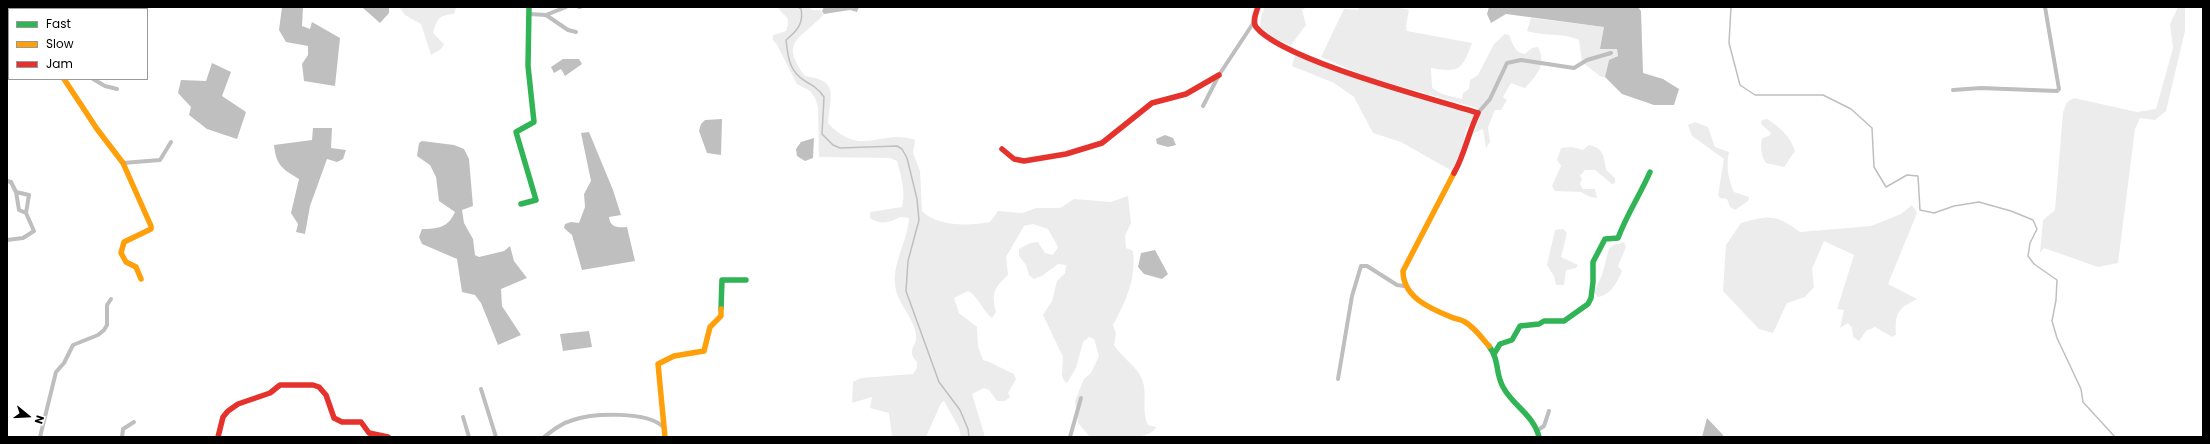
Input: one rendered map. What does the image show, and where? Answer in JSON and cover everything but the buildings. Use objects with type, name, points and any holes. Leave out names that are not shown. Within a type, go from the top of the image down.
[{"type":"street","points":[[521,204],[536,200],[516,132],[517,130],[533,124],[534,122],[528,66],[529,7]]},
{"type":"street","points":[[530,14],[546,15],[566,7]]},
{"type":"street","points":[[1203,106],[1219,75],[1254,22],[1258,7]]},
{"type":"street","points":[[1953,90],[1982,88],[2058,91],[2056,68],[2045,7]]},
{"type":"street","points":[[546,15],[568,30],[576,32]]},
{"type":"street","points":[[1254,22],[1258,30],[1267,38],[1301,54],[1368,79],[1478,113]]},
{"type":"street","points":[[1539,437],[1538,430],[1531,418],[1503,386],[1494,354],[1466,322],[1433,309],[1409,292],[1404,286],[1402,280],[1403,271],[1440,197],[1462,159],[1470,128],[1478,113],[1490,99],[1504,66],[1511,61],[1521,60],[1574,68],[1587,60],[1612,53]]},
{"type":"street","points":[[1002,149],[1014,159],[1024,161],[1066,154],[1102,143],[1152,102],[1186,94],[1219,75]]},
{"type":"street","points":[[65,80],[97,129],[123,163],[151,226],[150,229],[134,239],[124,242],[121,253],[126,262],[136,267],[141,279]]},
{"type":"street","points":[[95,80],[105,86],[117,88]]},
{"type":"street","points":[[123,163],[160,160],[171,142]]},
{"type":"street","points":[[1494,354],[1500,344],[1512,340],[1520,326],[1539,324],[1544,321],[1564,322],[1588,304],[1591,298],[1593,282],[1592,272],[1596,253],[1605,239],[1618,238],[1633,202],[1640,194],[1650,172]]},
{"type":"street","points":[[7,181],[11,182],[16,192],[19,210],[26,213]]},
{"type":"street","points":[[7,240],[23,238],[33,233],[34,230],[26,213],[29,194],[16,192]]},
{"type":"street","points":[[1338,379],[1352,296],[1361,266],[1367,266],[1397,286],[1404,286]]},
{"type":"street","points":[[665,437],[658,364],[665,359],[692,351],[704,351],[710,327],[721,316],[722,280],[746,280]]},
{"type":"street","points":[[40,437],[56,372],[64,363],[73,345],[98,335],[104,330],[106,325],[107,305],[111,299]]},
{"type":"street","points":[[218,437],[223,416],[238,404],[270,393],[280,385],[313,385],[318,387],[326,395],[334,418],[342,422],[361,422],[369,433],[388,437]]},
{"type":"street","points":[[481,389],[496,437]]},
{"type":"street","points":[[1070,437],[1081,398]]},
{"type":"street","points":[[1538,430],[1544,426],[1549,411]]},
{"type":"street","points":[[544,437],[563,424],[580,418],[593,416],[634,416],[654,420],[663,427]]},
{"type":"street","points":[[463,417],[469,437]]},
{"type":"street","points":[[122,437],[123,429],[134,422]]},
{"type":"shaded area","points":[[282,7],[303,7],[302,26],[310,29],[312,22],[340,38],[335,86],[304,81],[302,64],[308,55],[308,46],[286,42],[279,30]]},
{"type":"shaded area","points":[[389,7],[389,13],[380,23],[363,8]]},
{"type":"shaded area","points":[[399,7],[456,8],[454,14],[445,15],[437,21],[433,33],[444,44],[441,49],[431,55],[421,24],[405,15]]},
{"type":"shaded area","points":[[778,7],[809,7],[812,10],[820,10],[824,14],[796,41],[793,47],[793,55],[805,76],[816,78],[828,86],[831,97],[828,123],[840,134],[851,139],[861,141],[892,137],[903,137],[915,140],[913,153],[920,171],[922,211],[928,216],[945,223],[973,224],[990,222],[998,211],[1022,213],[1036,208],[1060,208],[1074,199],[1111,202],[1128,196],[1131,223],[1125,236],[1126,248],[1133,251],[1134,262],[1126,299],[1113,325],[1116,334],[1114,345],[1140,374],[1144,385],[1146,420],[1148,425],[1156,427],[1152,432],[1137,437],[1127,438],[1090,437],[1078,423],[1075,401],[1084,379],[1091,373],[1099,356],[1094,339],[1089,337],[1083,342],[1076,368],[1067,383],[1065,382],[1062,376],[1063,357],[1043,315],[1052,301],[1057,281],[1065,273],[1066,265],[1058,264],[1042,276],[1034,279],[1029,275],[1026,265],[1019,256],[1019,249],[1030,243],[1038,242],[1045,253],[1053,255],[1058,247],[1048,229],[1033,224],[1024,226],[1006,257],[1008,275],[995,291],[994,300],[996,312],[992,318],[975,297],[968,291],[954,298],[959,313],[977,327],[978,346],[983,360],[1014,374],[1016,379],[1008,393],[1010,397],[1005,401],[997,401],[989,390],[984,388],[972,394],[985,437],[961,437],[959,428],[944,401],[941,403],[926,437],[892,437],[889,413],[870,408],[872,397],[852,403],[853,382],[861,378],[913,374],[917,368],[917,362],[912,354],[916,334],[912,321],[898,297],[895,284],[896,267],[906,234],[909,218],[900,217],[892,221],[878,222],[870,218],[870,212],[902,207],[903,190],[897,161],[890,158],[819,157],[818,107],[815,98],[810,91],[797,84],[773,40],[773,35],[786,31],[788,26],[788,19]]},
{"type":"shaded area","points":[[824,7],[859,7],[857,12],[850,10],[824,14],[822,11]]},
{"type":"shaded area","points":[[1265,7],[1307,7],[1302,10],[1306,25],[1291,45],[1269,36],[1261,29],[1261,17]]},
{"type":"shaded area","points":[[1361,7],[1395,7],[1409,10],[1406,26],[1407,31],[1472,43],[1459,68],[1448,70],[1431,68],[1432,88],[1442,94],[1462,99],[1463,93],[1469,89],[1470,80],[1478,75],[1494,44],[1505,34],[1509,35],[1515,48],[1519,52],[1525,54],[1532,48],[1538,47],[1541,53],[1541,64],[1537,74],[1525,88],[1511,83],[1503,97],[1507,100],[1501,110],[1495,110],[1488,127],[1490,142],[1486,148],[1483,129],[1474,133],[1480,116],[1477,108],[1368,77],[1321,57],[1344,9],[1357,10]]},
{"type":"shaded area","points":[[1489,7],[1638,7],[1641,11],[1643,73],[1663,79],[1679,89],[1674,105],[1654,105],[1622,94],[1605,77],[1609,60],[1618,56],[1617,49],[1600,49],[1604,27],[1506,14],[1491,23],[1487,14]]},
{"type":"shaded area","points":[[2178,7],[2185,7],[2185,31],[2166,111],[2155,120],[2140,118],[2135,129],[2118,263],[2098,267],[2044,248],[2040,253],[2043,220],[2055,210],[2063,112],[2067,102],[2074,98],[2137,112],[2156,109],[2173,48],[2170,24]]},
{"type":"shaded area","points":[[1531,18],[1604,27],[1617,49],[1618,56],[1609,60],[1605,77],[1601,77],[1582,62],[1579,40],[1566,36],[1540,34],[1527,31]]},
{"type":"shaded area","points":[[1295,55],[1475,114],[1466,130],[1463,146],[1452,171],[1401,142],[1373,133],[1354,97],[1334,83],[1292,66]]},
{"type":"shaded area","points":[[563,59],[579,59],[582,64],[565,76],[561,69],[554,73],[551,67]]},
{"type":"shaded area","points":[[212,63],[231,72],[222,96],[246,112],[237,139],[207,129],[189,115],[191,107],[178,93],[181,80],[206,81]]},
{"type":"shaded area","points":[[722,119],[721,155],[707,153],[699,131],[701,124],[705,120]]},
{"type":"shaded area","points":[[1767,119],[1784,132],[1795,151],[1784,167],[1766,163],[1763,157],[1761,148],[1762,138],[1769,136],[1771,133],[1761,124],[1762,120]]},
{"type":"shaded area","points":[[1695,122],[1708,127],[1715,147],[1729,152],[1729,177],[1734,192],[1749,197],[1748,201],[1735,210],[1730,207],[1727,199],[1720,198],[1718,195],[1724,159],[1692,136],[1688,125]]},
{"type":"shaded area","points":[[313,128],[332,128],[331,148],[346,150],[343,159],[337,162],[327,159],[310,206],[305,234],[296,232],[298,224],[291,213],[299,179],[281,166],[276,158],[274,145],[312,140]]},
{"type":"shaded area","points":[[589,132],[613,190],[621,215],[609,217],[611,223],[615,226],[627,227],[635,261],[582,270],[572,235],[564,228],[565,224],[571,222],[579,223],[585,207],[584,194],[591,181],[581,133]]},
{"type":"shaded area","points":[[1165,135],[1173,138],[1176,145],[1168,147],[1157,144],[1156,139]]},
{"type":"shaded area","points":[[814,138],[813,158],[805,161],[797,156],[796,149],[801,142]]},
{"type":"shaded area","points":[[422,141],[454,145],[464,149],[469,159],[473,206],[462,210],[464,223],[473,239],[475,255],[479,257],[504,251],[510,246],[514,261],[527,278],[501,289],[502,306],[521,335],[498,345],[481,303],[475,295],[462,292],[457,259],[422,244],[419,237],[422,229],[432,229],[442,226],[449,221],[455,212],[439,201],[436,177],[430,165],[417,156],[419,143]]},
{"type":"shaded area","points":[[1589,145],[1598,148],[1604,157],[1606,170],[1615,178],[1615,183],[1612,184],[1595,170],[1585,170],[1580,176],[1582,179],[1580,184],[1583,189],[1595,189],[1597,198],[1590,197],[1581,192],[1555,191],[1552,186],[1561,166],[1557,160],[1561,148],[1572,147],[1583,150]]},
{"type":"shaded area","points":[[1912,205],[1917,213],[1888,284],[1917,299],[1905,306],[1899,312],[1896,322],[1896,335],[1892,337],[1875,327],[1866,331],[1859,341],[1853,337],[1852,328],[1848,323],[1840,328],[1844,310],[1837,309],[1854,255],[1824,241],[1812,269],[1814,287],[1805,297],[1787,303],[1773,333],[1759,329],[1723,291],[1726,245],[1741,223],[1759,218],[1772,218],[1784,222],[1800,232],[1871,226],[1901,214]]},
{"type":"shaded area","points":[[1563,229],[1567,233],[1561,257],[1578,265],[1576,268],[1566,270],[1564,285],[1556,285],[1554,276],[1547,265],[1555,230]]},
{"type":"shaded area","points":[[1624,242],[1626,247],[1618,266],[1622,271],[1616,284],[1607,294],[1598,297],[1594,292],[1602,275],[1609,248]]},
{"type":"shaded area","points":[[1155,250],[1168,274],[1162,279],[1144,274],[1138,267],[1141,253]]},
{"type":"shaded area","points":[[589,331],[592,347],[563,351],[560,334]]},
{"type":"shaded area","points":[[1707,418],[1723,435],[1723,437],[1702,437]]},
{"type":"waterway","points":[[798,7],[801,9],[802,14],[799,26],[786,40],[790,63],[796,73],[818,89],[824,97],[822,134],[833,145],[840,148],[897,146],[902,149],[907,158],[917,199],[919,220],[908,261],[906,291],[939,382],[960,410],[968,429],[969,437]]},
{"type":"waterway","points":[[1731,7],[1729,43],[1740,85],[1755,95],[1823,95],[1851,109],[1872,128],[1874,167],[1886,187],[1907,175],[1918,176],[1920,210],[1934,213],[1954,206],[1979,202],[2011,211],[2033,220],[2037,229],[2030,243],[2028,256],[2034,264],[2057,280],[2056,300],[2052,321],[2057,338],[2081,389],[2083,402],[2115,437]]},
{"type":"traffic: fast","points":[[521,204],[536,200],[516,132],[534,122],[528,66],[529,7]]},
{"type":"traffic: fast","points":[[1494,354],[1500,344],[1512,340],[1520,326],[1539,324],[1544,321],[1564,321],[1588,304],[1591,298],[1593,282],[1593,262],[1605,239],[1618,238],[1650,172]]},
{"type":"traffic: fast","points":[[721,309],[722,280],[746,280]]},
{"type":"traffic: fast","points":[[1489,346],[1495,357],[1499,377],[1503,387],[1512,400],[1528,416],[1539,437]]},
{"type":"traffic: slow","points":[[65,80],[97,129],[123,163],[151,226],[151,229],[124,242],[121,253],[126,262],[136,267],[141,279]]},
{"type":"traffic: slow","points":[[1454,173],[1403,271],[1404,280],[1412,295],[1434,310],[1462,320],[1478,333],[1489,346]]},
{"type":"traffic: slow","points":[[665,437],[658,364],[674,356],[704,351],[710,327],[721,316],[721,309]]},
{"type":"traffic: jam","points":[[1258,7],[1254,20],[1256,27],[1271,40],[1295,52],[1360,77],[1478,113],[1454,173]]},
{"type":"traffic: jam","points":[[1002,149],[1014,159],[1024,161],[1066,154],[1102,143],[1152,103],[1186,94],[1219,75]]},
{"type":"traffic: jam","points":[[218,437],[223,417],[228,411],[238,404],[270,393],[280,385],[313,385],[319,387],[326,395],[334,418],[342,422],[361,422],[369,433],[388,437]]}]
